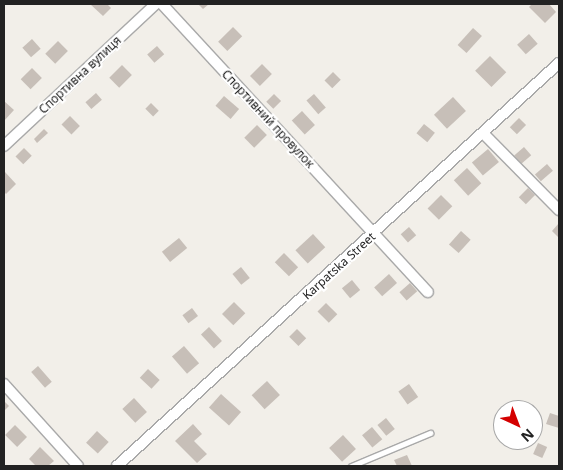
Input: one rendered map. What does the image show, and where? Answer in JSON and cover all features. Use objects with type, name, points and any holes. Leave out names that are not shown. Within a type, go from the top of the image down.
[{"type":"street","name":"Спортивна вулиця","points":[[4,146],[156,4]]},
{"type":"street","name":"Спортивний провулок","points":[[162,4],[428,292]]},
{"type":"street","name":"Karpatska Street","points":[[118,466],[559,64]]},
{"type":"street","points":[[484,134],[559,210]]},
{"type":"street","points":[[4,384],[78,466]]},
{"type":"lane","points":[[351,466],[430,432]]},
{"type":"building","points":[[90,4],[107,4],[111,8],[103,16]]},
{"type":"building","points":[[198,4],[209,4],[203,9]]},
{"type":"building","points":[[532,4],[549,4],[556,12],[545,23],[529,7]]},
{"type":"building","points":[[233,27],[242,36],[227,51],[218,42]]},
{"type":"building","points":[[473,28],[482,36],[467,53],[458,45]]},
{"type":"building","points":[[529,34],[538,44],[526,54],[517,45]]},
{"type":"building","points":[[32,39],[41,49],[31,57],[22,48]]},
{"type":"building","points":[[58,41],[68,51],[55,64],[45,54]]},
{"type":"building","points":[[157,46],[164,54],[154,63],[147,55]]},
{"type":"building","points":[[490,56],[506,72],[491,87],[475,71]]},
{"type":"building","points":[[262,64],[272,74],[260,86],[250,76]]},
{"type":"building","points":[[122,65],[132,75],[119,88],[109,78]]},
{"type":"building","points":[[32,68],[42,78],[31,89],[21,79]]},
{"type":"building","points":[[333,72],[341,80],[332,88],[325,80]]},
{"type":"building","points":[[96,93],[102,100],[91,109],[85,102]]},
{"type":"building","points":[[274,94],[281,101],[273,109],[266,102]]},
{"type":"building","points":[[314,94],[326,108],[318,114],[306,101]]},
{"type":"building","points":[[224,96],[239,109],[231,119],[215,106]]},
{"type":"building","points":[[453,97],[466,111],[447,129],[434,115]]},
{"type":"building","points":[[4,101],[14,110],[4,121]]},
{"type":"building","points":[[151,103],[159,111],[153,116],[145,109]]},
{"type":"building","points":[[302,111],[315,125],[305,134],[292,121]]},
{"type":"building","points":[[70,116],[80,126],[71,134],[62,124]]},
{"type":"building","points":[[519,118],[526,125],[517,134],[510,127]]},
{"type":"building","points":[[424,124],[435,133],[427,142],[416,133]]},
{"type":"building","points":[[257,125],[267,135],[254,148],[244,138]]},
{"type":"building","points":[[44,129],[48,133],[37,143],[34,139]]},
{"type":"building","points":[[524,147],[531,155],[521,164],[514,156]]},
{"type":"building","points":[[24,148],[32,156],[23,164],[16,156]]},
{"type":"building","points":[[488,149],[499,162],[483,176],[472,162]]},
{"type":"building","points":[[547,164],[553,171],[541,181],[535,174]]},
{"type":"building","points":[[467,168],[481,183],[468,196],[454,180]]},
{"type":"building","points":[[5,172],[16,184],[6,194],[4,192]]},
{"type":"building","points":[[528,188],[535,195],[526,204],[519,197]]},
{"type":"building","points":[[441,195],[452,206],[439,220],[428,208]]},
{"type":"building","points":[[559,223],[559,238],[552,231]]},
{"type":"building","points":[[409,227],[416,235],[408,243],[401,234]]},
{"type":"building","points":[[461,231],[471,240],[459,253],[449,244]]},
{"type":"building","points":[[313,234],[325,247],[308,264],[295,250]]},
{"type":"building","points":[[179,238],[187,248],[170,262],[162,252]]},
{"type":"building","points":[[284,253],[298,267],[289,276],[275,262]]},
{"type":"building","points":[[241,267],[250,278],[241,285],[232,274]]},
{"type":"building","points":[[389,274],[397,283],[382,296],[374,287]]},
{"type":"building","points":[[352,280],[360,290],[350,298],[342,288]]},
{"type":"building","points":[[410,283],[417,291],[407,300],[399,292]]},
{"type":"building","points":[[234,302],[245,313],[233,325],[222,314]]},
{"type":"building","points":[[326,303],[337,314],[329,323],[318,311]]},
{"type":"building","points":[[192,308],[198,316],[188,323],[182,315]]},
{"type":"building","points":[[209,327],[222,341],[214,348],[201,335]]},
{"type":"building","points":[[297,329],[306,338],[298,346],[289,337]]},
{"type":"building","points":[[184,346],[199,363],[187,374],[172,356]]},
{"type":"building","points":[[38,366],[52,382],[45,388],[31,372]]},
{"type":"building","points":[[148,369],[160,380],[152,389],[140,378]]},
{"type":"building","points":[[267,381],[280,395],[265,409],[252,395]]},
{"type":"building","points":[[409,384],[418,397],[408,405],[398,391]]},
{"type":"building","points":[[221,394],[241,412],[229,425],[209,407]]},
{"type":"building","points":[[134,398],[147,412],[135,423],[122,409]]},
{"type":"building","points":[[4,401],[9,406],[4,411]]},
{"type":"building","points":[[550,413],[559,416],[559,428],[546,424]]},
{"type":"building","points":[[386,418],[395,429],[386,436],[377,425]]},
{"type":"building","points":[[193,424],[202,434],[194,441],[207,454],[197,463],[175,441]]},
{"type":"building","points":[[15,425],[27,437],[17,447],[5,435]]},
{"type":"building","points":[[372,427],[382,439],[372,448],[362,435]]},
{"type":"building","points":[[97,431],[109,442],[98,454],[86,443]]},
{"type":"building","points":[[343,435],[356,449],[342,462],[329,448]]},
{"type":"building","points":[[543,445],[547,447],[542,458],[533,454],[535,450],[543,450]]},
{"type":"building","points":[[40,447],[54,461],[48,466],[36,466],[29,459]]},
{"type":"building","points":[[407,455],[412,466],[397,466],[394,460]]}]
